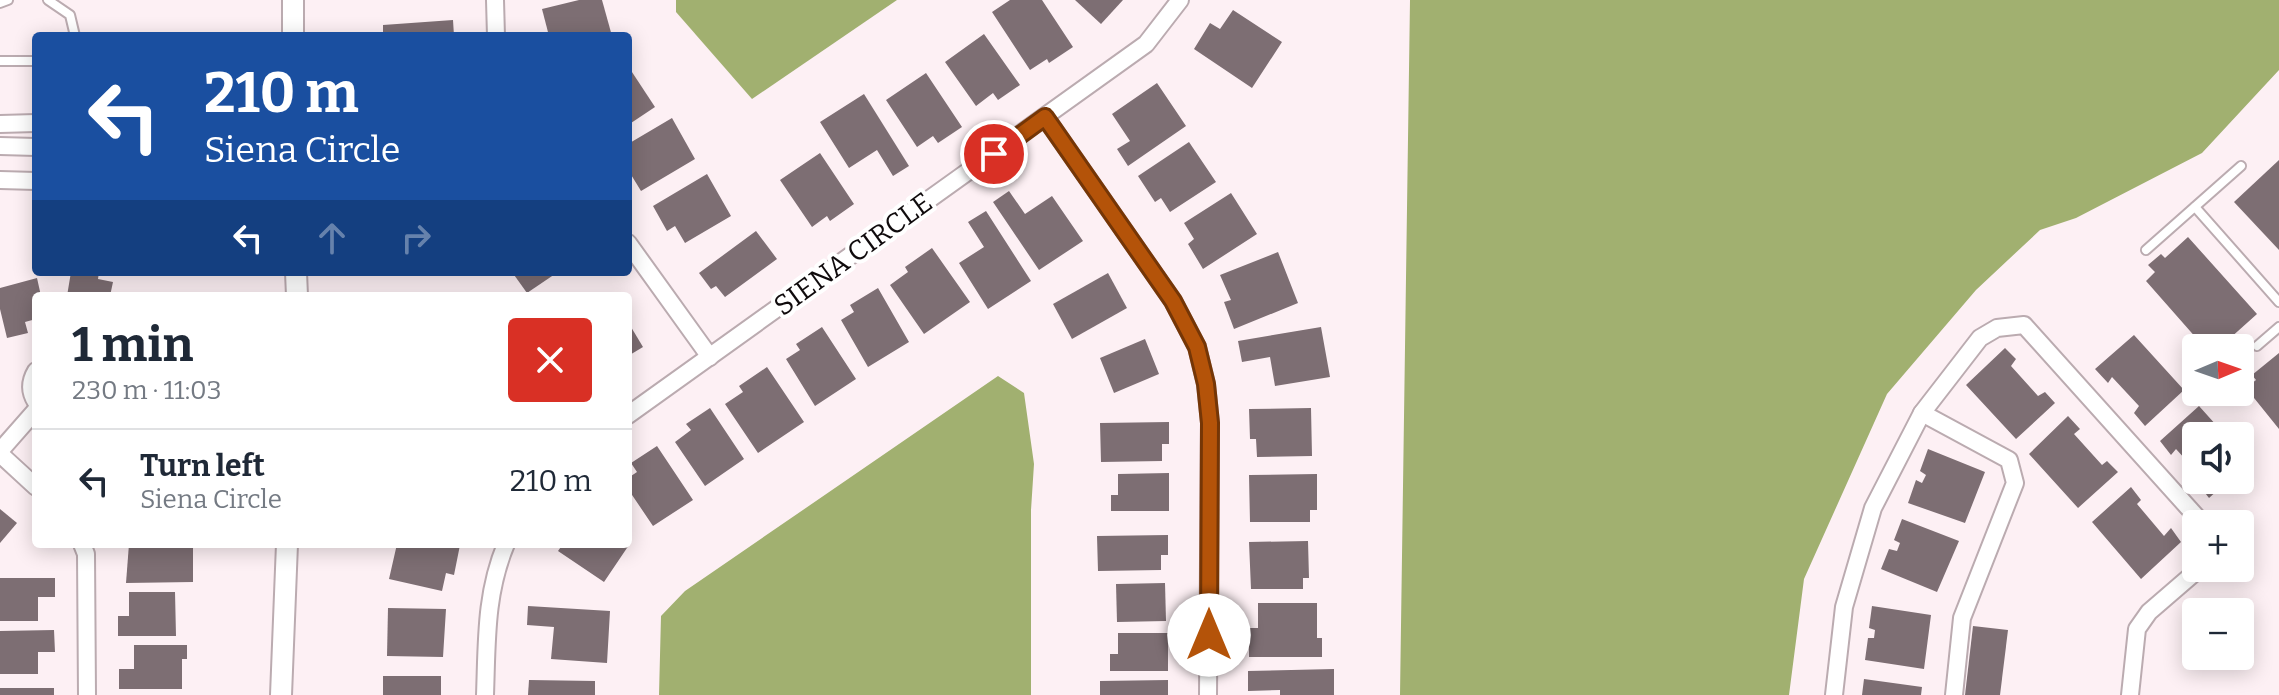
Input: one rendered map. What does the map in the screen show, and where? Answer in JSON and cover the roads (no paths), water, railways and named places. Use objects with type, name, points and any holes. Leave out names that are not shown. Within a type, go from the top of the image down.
[{"type":"street","points":[[293,0],[293,32]]},
{"type":"street","points":[[495,0],[496,32]]},
{"type":"street","name":"SIENA CIRCLE","points":[[632,412],[1146,44],[1180,0]]},
{"type":"street","points":[[1045,117],[1173,301],[1197,347],[1206,384],[1210,423],[1208,695]]},
{"type":"street","points":[[0,124],[32,123]]},
{"type":"street","points":[[0,146],[32,147]]},
{"type":"street","points":[[0,180],[32,181]]},
{"type":"street","points":[[632,249],[710,357]]},
{"type":"street","points":[[1834,695],[1844,607],[1873,508],[1922,413],[1980,338],[1997,328],[2024,325],[2190,510]]},
{"type":"street","points":[[1922,413],[2009,460],[2015,483],[1962,618],[1954,695]]},
{"type":"street","points":[[32,415],[0,452],[32,483]]},
{"type":"street","points":[[84,548],[87,591],[87,695]]},
{"type":"street","points":[[281,695],[287,548]]},
{"type":"street","points":[[485,695],[487,627],[494,572],[504,548]]},
{"type":"street","points":[[2130,695],[2137,629],[2149,612],[2184,582]]},
{"type":"lane","points":[[0,3],[8,0]]},
{"type":"lane","points":[[48,0],[70,15],[74,32]]},
{"type":"lane","points":[[0,61],[32,61]]},
{"type":"lane","points":[[2146,250],[2241,166]]},
{"type":"lane","points":[[2195,207],[2279,302]]},
{"type":"lane","points":[[2257,346],[2279,327]]}]
